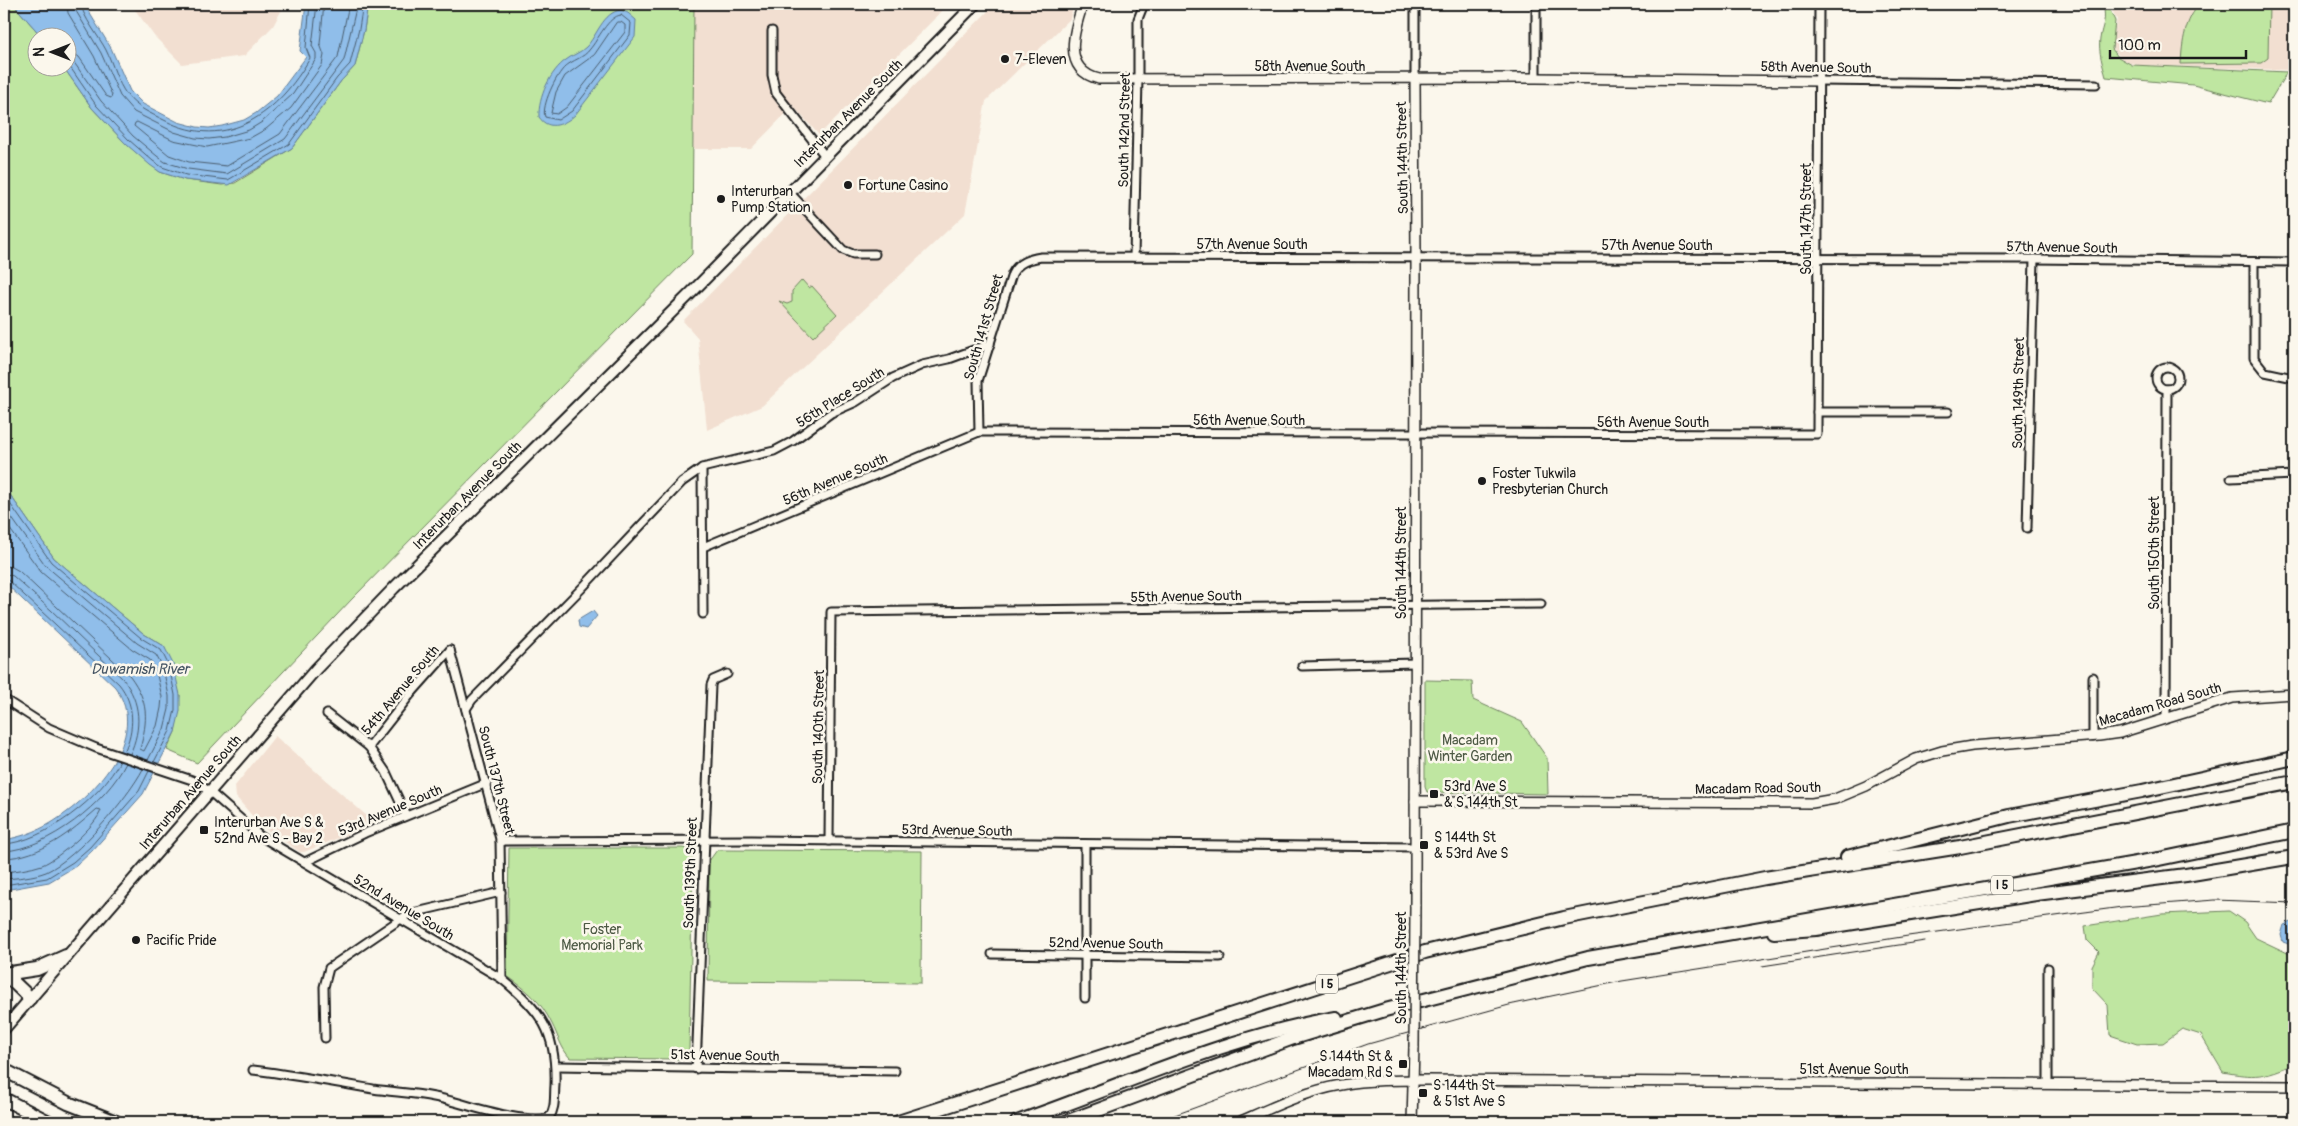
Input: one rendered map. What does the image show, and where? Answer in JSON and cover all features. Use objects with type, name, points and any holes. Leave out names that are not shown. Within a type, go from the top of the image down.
[{"type":"highway","points":[[1765,878],[2009,816],[2142,791],[2294,758]]},
{"type":"highway","name":"I 5","points":[[898,1122],[1425,952],[1564,918],[1765,878],[1960,846],[2294,782]]},
{"type":"highway","name":"I 5","points":[[1066,1122],[1248,1054],[1385,1010],[1588,958],[2159,859],[2294,830]]},
{"type":"highway","points":[[2260,861],[2294,851]]},
{"type":"highway","points":[[1709,936],[1816,929],[2027,896],[2186,875],[2260,861],[2294,857]]},
{"type":"highway","points":[[4,974],[37,969],[66,956]]},
{"type":"highway","points":[[4,974],[30,998]]},
{"type":"highway","name":"I 5","points":[[1017,1122],[1231,1042],[1290,1026],[1385,1010]]},
{"type":"highway","points":[[9,1073],[68,1103],[116,1122]]},
{"type":"highway","points":[[4,1099],[49,1122]]},
{"type":"main road","name":"Interurban Avenue South","points":[[4,1029],[316,669],[394,588],[694,290],[975,4]]},
{"type":"street","name":"58th Avenue South","points":[[1082,4],[1076,25],[1073,48],[1074,57],[1084,73],[1099,79],[1415,80],[1536,78],[2096,84]]},
{"type":"street","name":"South 144th Street","points":[[1412,1122],[1414,1047],[1415,4]]},
{"type":"street","points":[[1536,4],[1536,78]]},
{"type":"street","name":"South 147th Street","points":[[1817,434],[1819,4]]},
{"type":"street","name":"South 142nd Street","points":[[1134,257],[1138,19],[1143,5]]},
{"type":"street","points":[[772,31],[772,75],[776,93],[825,156]]},
{"type":"street","points":[[789,192],[843,250],[853,254],[875,254]]},
{"type":"street","name":"57th Avenue South","points":[[1021,263],[1029,259],[1042,257],[1819,258],[2294,262]]},
{"type":"street","name":"South 149th Street","points":[[2027,528],[2034,259]]},
{"type":"street","points":[[2254,262],[2254,358],[2265,372],[2294,378]]},
{"type":"street","name":"South 141st Street","points":[[979,432],[978,381],[1012,274],[1021,263]]},
{"type":"street","name":"56th Place South","points":[[702,468],[774,451],[794,441],[831,414],[856,402],[893,378],[922,365],[949,359],[990,344]]},
{"type":"street","name":"South 150th Street","points":[[2166,717],[2167,389]]},
{"type":"street","points":[[1817,412],[1948,412]]},
{"type":"street","name":"56th Avenue South","points":[[703,548],[979,432],[1817,434]]},
{"type":"street","points":[[702,468],[703,614]]},
{"type":"street","points":[[466,709],[472,700],[582,588],[682,482],[702,468]]},
{"type":"street","points":[[2231,478],[2294,475]]},
{"type":"street","name":"55th Avenue South","points":[[831,612],[1414,607],[1541,604]]},
{"type":"street","name":"South 140th Street","points":[[829,841],[831,612]]},
{"type":"street","name":"South 137th Street","points":[[450,650],[487,783],[500,841],[502,979]]},
{"type":"street","name":"54th Avenue South","points":[[369,747],[410,695],[450,650]]},
{"type":"street","points":[[1302,666],[1415,663]]},
{"type":"street","name":"South 139th Street","points":[[696,1069],[703,840],[711,685],[713,680],[727,674]]},
{"type":"street","points":[[2092,737],[2093,677]]},
{"type":"street","name":"Macadam Road South","points":[[1414,801],[1812,803],[1836,799],[1866,786],[1916,759],[1942,750],[2120,733],[2166,717],[2232,698],[2294,694]]},
{"type":"street","name":"52nd Avenue South","points":[[4,699],[49,728],[96,748],[192,780],[209,791],[260,836],[502,979],[534,1008],[549,1037],[556,1066],[554,1110],[549,1118],[541,1120],[434,1097],[374,1089],[325,1079],[253,1070]]},
{"type":"street","points":[[327,714],[369,747],[386,772],[406,816]]},
{"type":"street","name":"53rd Avenue South","points":[[305,862],[406,816],[487,783]]},
{"type":"street","name":"53rd Avenue South","points":[[500,841],[703,840],[1414,847]]},
{"type":"street","points":[[1084,844],[1085,998]]},
{"type":"street","points":[[325,1038],[324,987],[328,968],[398,919],[415,910],[501,892]]},
{"type":"street","name":"52nd Avenue South","points":[[992,954],[1220,957]]},
{"type":"street","points":[[2048,968],[2048,1084]]},
{"type":"street","name":"51st Avenue South","points":[[556,1066],[895,1071]]},
{"type":"street","points":[[1239,1122],[1312,1093],[1339,1085],[1369,1081],[1413,1080]]},
{"type":"street","name":"51st Avenue South","points":[[1413,1080],[2294,1086]]},
{"type":"shaded area","points":[[131,4],[285,4],[273,26],[244,56],[182,64],[154,36]]},
{"type":"shaded area","points":[[694,4],[949,4],[819,135],[793,106],[751,149],[693,149]]},
{"type":"shaded area","points":[[995,4],[1074,4],[1070,19],[986,101],[965,214],[762,406],[707,430],[698,338],[683,321]]},
{"type":"shaded area","points":[[2109,4],[2290,4],[2289,70],[2138,65],[2130,63],[2121,58],[2113,49],[2112,40],[2117,20]]},
{"type":"shaded area","points":[[275,736],[375,823],[304,852],[300,852],[261,826],[236,797],[235,786]]},
{"type":"green space","points":[[4,4],[13,4],[34,28],[28,28],[28,78],[71,78],[92,108],[126,144],[160,172],[185,180],[222,185],[235,183],[292,148],[341,81],[355,66],[368,4],[694,4],[692,254],[352,599],[197,763],[167,750],[175,732],[180,695],[164,646],[144,634],[54,558],[4,486]]},
{"type":"green space","points":[[2103,4],[2107,4],[2115,21],[2112,49],[2118,57],[2132,65],[2287,72],[2268,104],[2193,85],[2106,77],[2100,48],[2104,19]]},
{"type":"green space","points":[[2200,4],[2269,4],[2268,58],[2261,63],[2181,64],[2183,40],[2188,24]]},
{"type":"green space","points":[[2290,4],[2294,4],[2294,77],[2289,70]]},
{"type":"green space","points":[[802,280],[809,288],[812,286],[837,314],[813,337],[779,301],[787,304],[792,302],[792,291]]},
{"type":"green space","name":"Macadam Winter Garden","points":[[1425,680],[1472,681],[1473,700],[1522,722],[1547,758],[1548,794],[1427,792],[1425,787]]},
{"type":"green space","name":"Foster Memorial Park","points":[[509,848],[682,848],[689,849],[693,853],[689,1051],[687,1057],[681,1059],[570,1058],[562,1046],[548,1016],[538,1002],[507,976]]},
{"type":"green space","points":[[717,850],[922,851],[921,983],[708,981],[709,861]]},
{"type":"green space","points":[[2229,911],[2245,922],[2256,938],[2294,956],[2294,1064],[2267,1074],[2252,1076],[2234,1074],[2223,1072],[2201,1035],[2182,1029],[2163,1043],[2137,1044],[2110,1035],[2108,1005],[2092,988],[2092,966],[2099,952],[2087,940],[2085,926],[2162,914]]},
{"type":"water","points":[[13,4],[84,4],[111,48],[130,91],[143,104],[178,122],[209,128],[244,120],[277,96],[306,57],[300,51],[306,4],[368,4],[355,66],[341,81],[292,148],[229,185],[185,180],[160,172],[150,165],[126,144],[92,108],[71,78],[78,78],[78,28],[34,28]]},
{"type":"water","points":[[621,10],[636,20],[635,37],[575,115],[562,124],[552,125],[543,122],[539,117],[539,110],[550,78],[560,65],[586,47],[609,15]]},
{"type":"water","name":"Duwamish River","points":[[4,486],[54,558],[144,634],[164,646],[173,664],[180,695],[180,711],[175,732],[143,794],[93,850],[76,866],[49,882],[5,890],[4,840],[28,834],[51,823],[84,798],[112,764],[122,745],[126,726],[125,706],[115,687],[4,582]]},
{"type":"water","points":[[593,611],[597,616],[586,629],[579,627],[578,620]]},
{"type":"water","points":[[2294,921],[2294,946],[2283,942],[2281,935],[2284,925]]},
{"type":"tram line","points":[[1156,1122],[1368,1044],[1509,1005],[1622,981],[1908,936],[2122,907],[2215,900],[2294,903]]},
{"type":"tram line","points":[[1762,966],[1925,941]]},
{"type":"place","name":"7-Eleven","points":[[1005,59]]},
{"type":"place","name":"Fortune Casino","points":[[848,185]]},
{"type":"place","name":"Interurban Pump Station","points":[[721,199]]},
{"type":"place","name":"Foster Tukwila Presbyterian Church","points":[[1482,481]]},
{"type":"place","name":"53rd Ave S & S 144th St","points":[[1434,794]]},
{"type":"place","name":"Interurban Ave S & 52nd Ave S - Bay 2","points":[[204,830]]},
{"type":"place","name":"S 144th St & 53rd Ave S","points":[[1424,845]]},
{"type":"place","name":"Pacific Pride","points":[[136,940]]},
{"type":"place","name":"S 144th St & Macadam Rd S","points":[[1403,1064]]},
{"type":"place","name":"S 144th St & 51st Ave S","points":[[1423,1093]]}]
